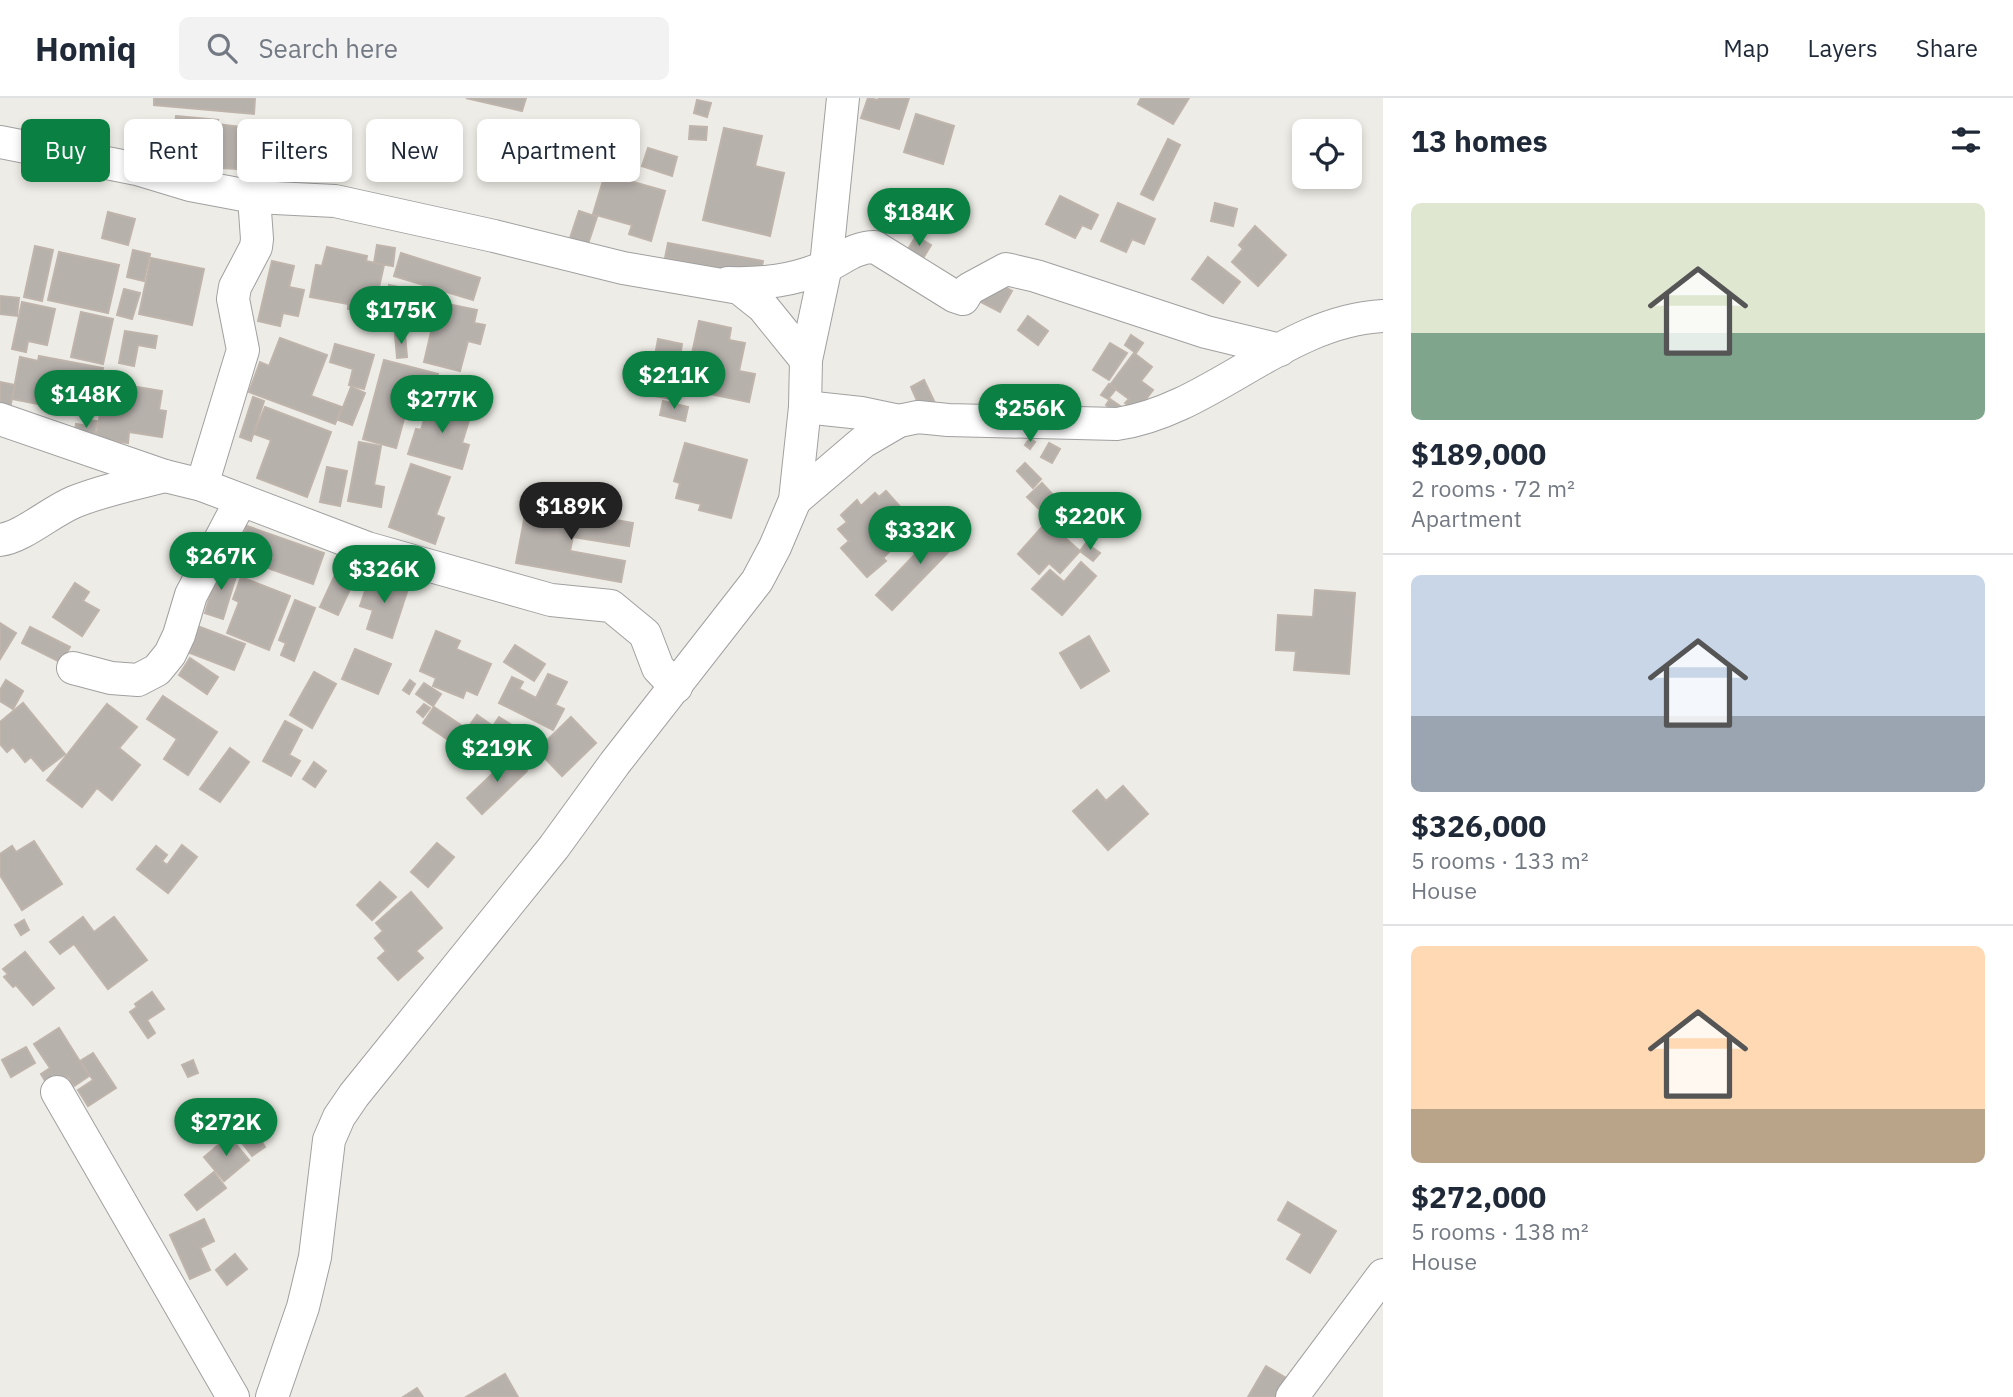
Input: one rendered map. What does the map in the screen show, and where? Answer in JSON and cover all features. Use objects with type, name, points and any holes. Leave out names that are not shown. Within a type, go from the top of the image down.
[{"type":"street","points":[[272,1397],[303,1307],[315,1257],[329,1140],[339,1117],[554,847],[615,763],[757,581],[775,547],[795,500],[805,407],[806,360],[826,266],[843,98]]},
{"type":"street","points":[[0,142],[136,169],[190,185],[254,197],[335,201],[623,268],[739,288],[762,307],[806,360]]},
{"type":"street","points":[[202,485],[243,350],[233,299],[235,287],[256,247],[254,197]]},
{"type":"street","points":[[719,283],[765,284],[826,266],[863,247],[875,247],[963,299],[968,289],[1006,269],[1036,276],[1206,332],[1280,349]]},
{"type":"street","points":[[795,500],[863,442],[899,421],[918,417],[1117,424],[1142,420],[1172,407],[1280,349],[1331,326],[1383,316]]},
{"type":"street","points":[[805,407],[861,413],[899,421]]},
{"type":"street","points":[[0,419],[165,476],[202,485],[367,548],[551,600],[611,606],[645,634],[658,668],[676,687]]},
{"type":"street","points":[[0,540],[16,536],[73,502],[165,476]]},
{"type":"street","points":[[73,668],[111,678],[138,680],[157,670],[170,654],[179,635],[191,595],[241,500]]},
{"type":"street","points":[[57,1093],[233,1397]]},
{"type":"street","points":[[1292,1397],[1383,1275]]},
{"type":"building","points":[[154,98],[255,98],[254,114],[154,105]]},
{"type":"building","points":[[466,98],[526,98],[522,111]]},
{"type":"building","points":[[868,98],[909,98],[899,129],[861,118]]},
{"type":"building","points":[[1141,98],[1189,98],[1173,124],[1138,104]]},
{"type":"building","points":[[697,100],[711,103],[707,117],[694,113]]},
{"type":"building","points":[[916,114],[954,126],[943,164],[904,152]]},
{"type":"building","points":[[176,116],[208,119],[176,119]]},
{"type":"building","points":[[223,125],[237,126],[237,169],[223,168]]},
{"type":"building","points":[[690,126],[707,127],[706,140],[689,139]]},
{"type":"building","points":[[724,128],[762,136],[755,166],[784,173],[770,236],[703,220]]},
{"type":"building","points":[[1168,139],[1180,145],[1153,200],[1141,194]]},
{"type":"building","points":[[648,148],[677,157],[672,176],[642,166]]},
{"type":"building","points":[[603,182],[633,182],[665,191],[651,241],[629,234],[632,225],[593,214]]},
{"type":"building","points":[[1060,196],[1098,215],[1091,229],[1082,225],[1075,238],[1046,224]]},
{"type":"building","points":[[1118,203],[1155,219],[1144,244],[1132,239],[1126,252],[1101,241]]},
{"type":"building","points":[[1215,203],[1237,209],[1233,226],[1211,221]]},
{"type":"building","points":[[579,211],[597,217],[588,244],[570,238]]},
{"type":"building","points":[[108,212],[135,219],[128,245],[102,238]]},
{"type":"building","points":[[1255,226],[1286,255],[1258,286],[1232,262],[1243,249],[1239,245]]},
{"type":"building","points":[[916,236],[931,245],[922,260],[907,251]]},
{"type":"building","points":[[668,243],[763,261],[760,276],[665,258]]},
{"type":"building","points":[[377,245],[395,248],[393,266],[374,263]]},
{"type":"building","points":[[35,246],[53,250],[42,301],[24,297]]},
{"type":"building","points":[[327,247],[367,256],[366,261],[384,265],[373,314],[348,309],[348,304],[310,297],[316,265],[322,266]]},
{"type":"building","points":[[133,250],[150,254],[144,281],[127,277]]},
{"type":"building","points":[[59,252],[119,265],[108,313],[48,300]]},
{"type":"building","points":[[401,253],[480,278],[473,300],[394,276]]},
{"type":"building","points":[[1208,257],[1240,282],[1223,303],[1192,279]]},
{"type":"building","points":[[151,258],[204,269],[192,325],[139,314]]},
{"type":"building","points":[[272,261],[294,266],[289,287],[304,290],[298,316],[283,313],[280,326],[258,321]]},
{"type":"building","points":[[988,278],[1012,291],[1000,312],[977,300]]},
{"type":"building","points":[[389,285],[423,292],[420,305],[387,298]]},
{"type":"building","points":[[124,289],[140,293],[132,319],[117,315]]},
{"type":"building","points":[[430,290],[439,295],[433,309],[423,304]]},
{"type":"building","points":[[0,296],[19,298],[17,316],[0,314]]},
{"type":"building","points":[[22,302],[55,309],[47,345],[28,341],[26,352],[12,349]]},
{"type":"building","points":[[438,302],[477,310],[474,323],[485,325],[480,344],[468,341],[460,371],[424,362]]},
{"type":"building","points":[[81,312],[113,319],[103,364],[71,357]]},
{"type":"building","points":[[1028,316],[1048,331],[1038,345],[1018,330]]},
{"type":"building","points":[[699,321],[731,328],[729,340],[745,343],[739,371],[755,374],[749,402],[691,390],[695,373],[688,372]]},
{"type":"building","points":[[125,331],[157,336],[155,348],[138,345],[134,366],[119,363]]},
{"type":"building","points":[[405,334],[407,357],[397,358],[395,335]]},
{"type":"building","points":[[1131,335],[1143,343],[1136,353],[1125,345]]},
{"type":"building","points":[[280,338],[327,355],[311,396],[342,407],[335,424],[249,392],[260,362],[269,366]]},
{"type":"building","points":[[658,339],[682,344],[673,399],[648,395]]},
{"type":"building","points":[[1110,343],[1127,353],[1109,380],[1093,370]]},
{"type":"building","points":[[335,344],[374,355],[364,389],[349,385],[353,369],[330,362]]},
{"type":"building","points":[[1134,353],[1152,367],[1141,381],[1153,390],[1140,407],[1132,408],[1125,403],[1129,399],[1110,385]]},
{"type":"building","points":[[39,356],[103,368],[96,403],[88,402],[85,413],[12,399],[20,357],[38,361]]},
{"type":"building","points":[[384,360],[438,374],[432,396],[412,390],[396,448],[363,439]]},
{"type":"building","points":[[924,380],[935,403],[921,410],[911,387]]},
{"type":"building","points":[[0,382],[15,385],[8,417],[0,415]]},
{"type":"building","points":[[107,382],[162,391],[159,410],[166,411],[162,437],[129,432],[128,443],[96,438],[100,414],[110,415],[111,407],[103,406]]},
{"type":"building","points":[[1109,384],[1116,389],[1108,399],[1101,395]]},
{"type":"building","points":[[351,387],[365,393],[352,425],[338,420]]},
{"type":"building","points":[[1051,387],[1060,392],[1051,406],[1043,401]]},
{"type":"building","points":[[253,397],[264,401],[251,441],[240,437]]},
{"type":"building","points":[[430,399],[472,411],[462,443],[469,445],[462,469],[408,454],[416,429],[421,430]]},
{"type":"building","points":[[1110,399],[1120,406],[1115,412],[1106,405]]},
{"type":"building","points":[[663,401],[688,407],[685,421],[660,415]]},
{"type":"building","points":[[265,407],[331,432],[307,497],[257,478],[271,440],[254,434]]},
{"type":"building","points":[[89,420],[97,421],[94,438],[74,435],[76,424],[88,426]]},
{"type":"building","points":[[1030,438],[1035,442],[1030,449],[1025,445]]},
{"type":"building","points":[[359,442],[381,446],[374,485],[384,487],[381,507],[348,501]]},
{"type":"building","points":[[685,443],[747,460],[731,518],[699,510],[701,504],[676,498],[680,483],[674,481]]},
{"type":"building","points":[[1049,443],[1060,449],[1052,463],[1041,457]]},
{"type":"building","points":[[1025,463],[1041,479],[1033,488],[1017,471]]},
{"type":"building","points":[[411,464],[450,477],[436,515],[444,518],[435,544],[389,527]]},
{"type":"building","points":[[327,467],[347,471],[340,506],[320,502]]},
{"type":"building","points":[[1042,483],[1055,497],[1040,510],[1027,497]]},
{"type":"building","points":[[886,491],[912,520],[887,542],[893,548],[883,558],[886,561],[867,577],[841,548],[849,541],[838,529],[847,522],[841,515],[857,500],[861,506],[875,493],[879,497]]},
{"type":"building","points":[[527,504],[633,523],[629,546],[573,537],[570,551],[625,561],[621,582],[516,563]]},
{"type":"building","points":[[947,521],[963,537],[892,610],[876,595]]},
{"type":"building","points":[[247,526],[324,553],[313,584],[236,557]]},
{"type":"building","points":[[1042,527],[1048,533],[1053,527],[1080,551],[1060,573],[1049,563],[1039,574],[1018,554]]},
{"type":"building","points":[[1086,543],[1100,553],[1093,561],[1080,551]]},
{"type":"building","points":[[341,562],[359,570],[338,615],[320,607]]},
{"type":"building","points":[[1081,562],[1096,576],[1062,615],[1032,589],[1050,570],[1064,582]]},
{"type":"building","points":[[219,565],[238,570],[223,619],[205,613]]},
{"type":"building","points":[[370,576],[408,589],[392,638],[367,629],[373,610],[360,606]]},
{"type":"building","points":[[241,577],[290,596],[269,650],[227,633],[239,602],[233,599]]},
{"type":"building","points":[[75,583],[89,592],[83,601],[99,610],[82,636],[53,617]]},
{"type":"building","points":[[1315,590],[1355,593],[1349,674],[1294,670],[1296,651],[1276,650],[1278,615],[1313,617]]},
{"type":"building","points":[[295,600],[315,608],[294,661],[281,655],[286,643],[279,640]]},
{"type":"building","points":[[0,623],[16,633],[0,659]]},
{"type":"building","points":[[30,627],[70,647],[62,663],[22,643]]},
{"type":"building","points":[[200,627],[245,644],[234,670],[190,653]]},
{"type":"building","points":[[436,631],[460,641],[456,649],[491,664],[477,695],[466,690],[463,698],[433,686],[436,678],[420,671]]},
{"type":"building","points":[[1089,636],[1109,671],[1081,688],[1060,653]]},
{"type":"building","points":[[515,645],[545,664],[534,681],[504,662]]},
{"type":"building","points":[[355,649],[391,664],[378,694],[342,679]]},
{"type":"building","points":[[190,658],[218,677],[207,694],[179,675]]},
{"type":"building","points":[[314,672],[336,684],[312,728],[290,715]]},
{"type":"building","points":[[548,674],[567,682],[555,705],[564,709],[553,730],[499,703],[512,677],[523,682],[519,689],[536,698]]},
{"type":"building","points":[[6,680],[23,691],[13,709],[0,701],[0,690]]},
{"type":"building","points":[[410,680],[415,684],[409,694],[403,690]]},
{"type":"building","points":[[424,683],[441,694],[433,706],[416,694]]},
{"type":"building","points":[[163,696],[217,732],[188,775],[164,759],[177,739],[147,719]]},
{"type":"building","points":[[23,703],[65,754],[43,771],[31,757],[25,762],[13,747],[7,752],[0,744],[0,722]]},
{"type":"building","points":[[107,704],[137,727],[119,748],[140,765],[112,800],[97,788],[82,807],[47,780]]},
{"type":"building","points":[[424,704],[430,708],[423,717],[417,712]]},
{"type":"building","points":[[434,707],[467,729],[477,715],[493,726],[499,717],[520,730],[493,770],[423,723]]},
{"type":"building","points":[[571,717],[596,743],[562,776],[537,750]]},
{"type":"building","points":[[285,721],[302,730],[289,755],[300,761],[291,776],[263,761]]},
{"type":"building","points":[[230,748],[249,762],[220,802],[200,789]]},
{"type":"building","points":[[512,755],[527,771],[482,814],[467,798]]},
{"type":"building","points":[[314,762],[326,771],[315,787],[303,779]]},
{"type":"building","points":[[1123,786],[1148,814],[1108,850],[1073,811],[1097,790],[1106,801]]},
{"type":"building","points":[[34,841],[62,884],[22,910],[0,875],[0,854],[12,846],[16,852]]},
{"type":"building","points":[[437,843],[454,857],[428,887],[411,872]]},
{"type":"building","points":[[182,845],[197,857],[168,893],[137,869],[156,846],[167,855],[162,861],[167,865]]},
{"type":"building","points":[[380,882],[396,897],[372,920],[357,905]]},
{"type":"building","points":[[411,892],[442,928],[416,951],[423,958],[398,980],[378,958],[386,951],[375,938],[383,931],[376,923]]},
{"type":"building","points":[[83,917],[94,932],[114,917],[147,960],[108,989],[74,944],[60,954],[50,942]]},
{"type":"building","points":[[24,920],[29,930],[21,935],[15,925]]},
{"type":"building","points":[[25,952],[54,988],[33,1005],[16,985],[13,987],[4,977],[8,974],[3,969]]},
{"type":"building","points":[[152,992],[164,1009],[147,1020],[155,1033],[148,1038],[130,1012],[137,1007],[135,1004]]},
{"type":"building","points":[[59,1028],[89,1076],[74,1086],[68,1077],[50,1089],[41,1074],[50,1068],[34,1044]]},
{"type":"building","points":[[26,1047],[35,1063],[11,1077],[2,1060]]},
{"type":"building","points":[[93,1053],[116,1088],[88,1106],[78,1090],[93,1080],[80,1061]]},
{"type":"building","points":[[193,1060],[198,1073],[188,1077],[182,1065]]},
{"type":"building","points":[[246,1104],[253,1115],[230,1129],[223,1118]]},
{"type":"building","points":[[257,1134],[265,1147],[252,1156],[243,1144]]},
{"type":"building","points":[[229,1136],[249,1160],[224,1181],[204,1157]]},
{"type":"building","points":[[214,1172],[226,1188],[197,1210],[185,1195]]},
{"type":"building","points":[[1288,1202],[1336,1231],[1310,1273],[1287,1259],[1302,1234],[1278,1220]]},
{"type":"building","points":[[204,1219],[214,1241],[200,1248],[210,1270],[190,1279],[170,1235]]},
{"type":"building","points":[[235,1254],[247,1269],[227,1285],[216,1270]]},
{"type":"building","points":[[1266,1366],[1288,1379],[1278,1397],[1248,1397]]},
{"type":"building","points":[[505,1374],[518,1397],[466,1397]]},
{"type":"building","points":[[417,1388],[423,1397],[403,1397]]}]
